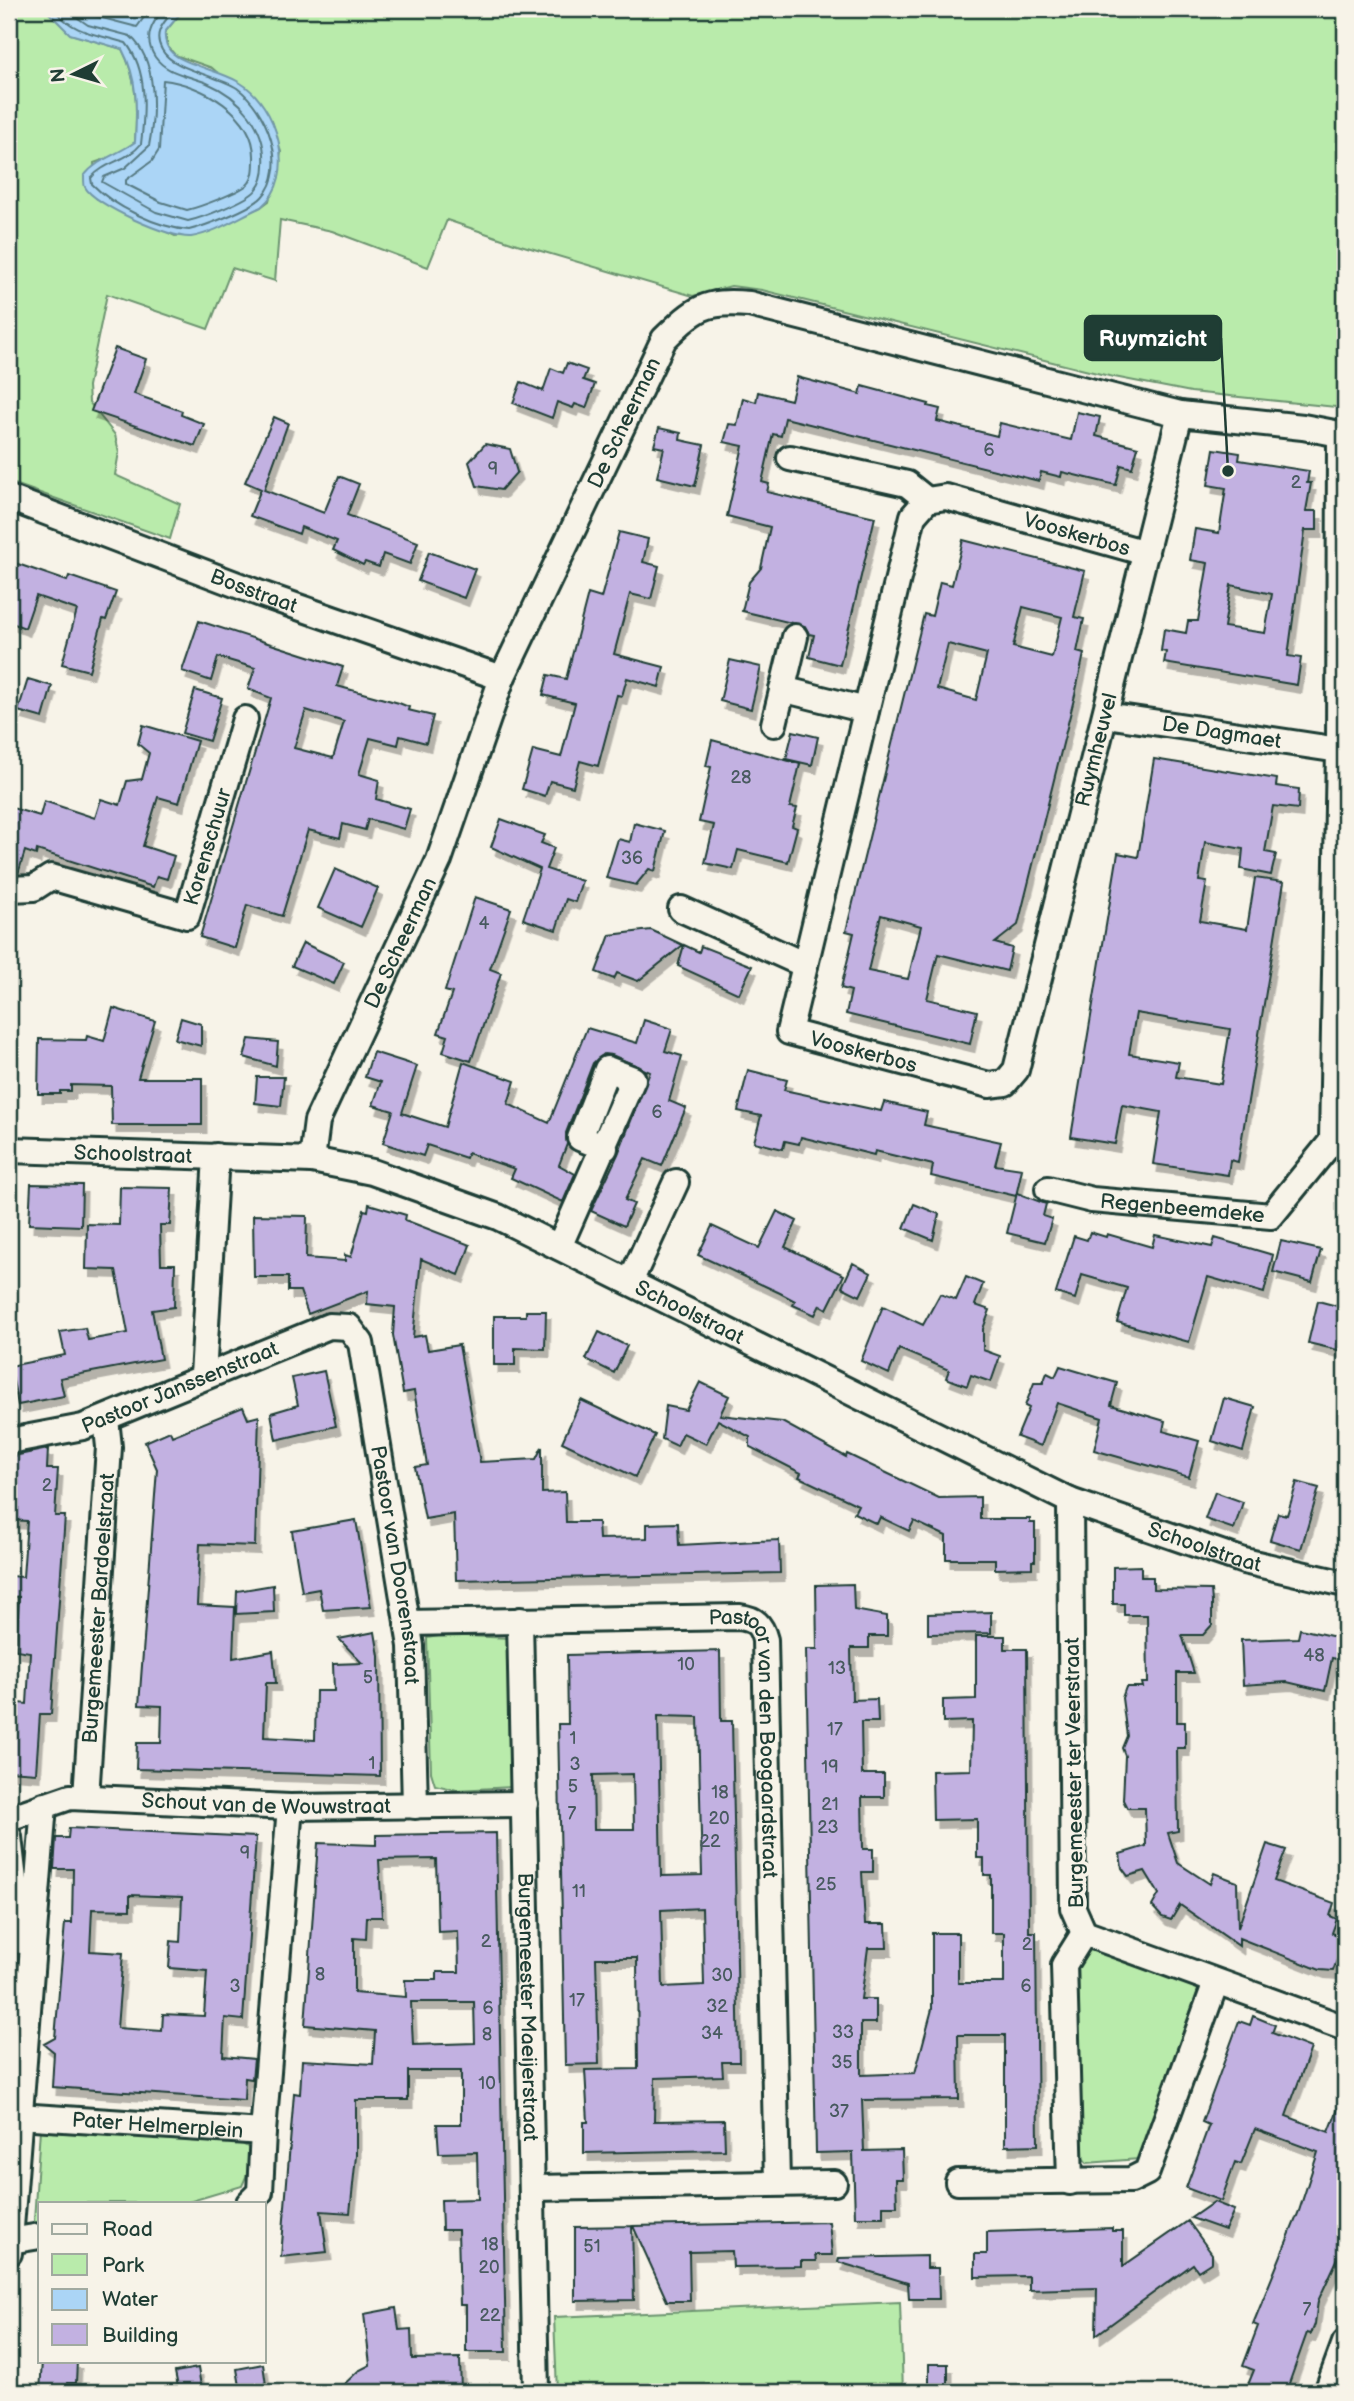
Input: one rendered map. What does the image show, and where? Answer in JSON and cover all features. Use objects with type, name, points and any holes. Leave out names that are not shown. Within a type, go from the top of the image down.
[{"type":"street","name":"De Scheerman","points":[[312,1160],[317,1121],[439,860],[502,678],[664,339],[690,314],[718,301],[750,303],[1180,414],[1303,427],[1342,435]]},
{"type":"street","name":"Ruymheuvel","points":[[1005,1083],[1016,1070],[1180,414]]},
{"type":"street","name":"Regenbeemdeke","points":[[1048,1189],[1092,1200],[1271,1216],[1339,1142],[1342,435]]},
{"type":"street","name":"Vooskerbos","points":[[790,458],[907,485],[928,500]]},
{"type":"street","name":"Vooskerbos","points":[[1005,1083],[989,1085],[789,1032],[913,516],[928,500],[946,497],[1146,553]]},
{"type":"street","name":"Bosstraat","points":[[9,498],[261,594],[502,678]]},
{"type":"street","points":[[774,724],[795,637]]},
{"type":"street","points":[[782,689],[866,710]]},
{"type":"street","name":"De Dagmaet","points":[[1106,715],[1339,750]]},
{"type":"street","name":"Korenschuur","points":[[9,888],[34,888],[51,877],[187,916],[245,719]]},
{"type":"street","points":[[681,909],[805,965]]},
{"type":"street","points":[[559,1248],[606,1148]]},
{"type":"street","name":"Schoolstraat","points":[[9,1150],[312,1160],[372,1172],[498,1217],[1070,1501],[1244,1561],[1345,1584]]},
{"type":"street","points":[[203,1376],[216,1156]]},
{"type":"street","points":[[630,1282],[676,1182]]},
{"type":"street","name":"Pastoor Janssenstraat","points":[[9,1441],[83,1427],[329,1326],[349,1327]]},
{"type":"street","name":"Pastoor van Doorenstraat","points":[[349,1327],[361,1343],[411,1646],[415,1805]]},
{"type":"street","name":"Burgemeester Bardoelstraat","points":[[86,1797],[108,1447],[106,1419]]},
{"type":"street","name":"Burgemeester ter Veerstraat","points":[[1070,1501],[1073,1908],[1084,1933],[1345,2028]]},
{"type":"street","name":"Pastoor van den Boogaardstraat","points":[[407,1623],[739,1616],[752,1618],[762,1627],[765,1640],[776,2183]]},
{"type":"street","name":"Burgemeester Maeijerstraat","points":[[520,1620],[526,1804],[536,2392]]},
{"type":"street","name":"Schout van de Wouwstraat","points":[[9,1818],[70,1797],[290,1807],[526,1804]]},
{"type":"street","points":[[9,2253],[27,1994],[44,1805]]},
{"type":"street","points":[[263,2132],[290,1807]]},
{"type":"street","points":[[9,1837],[27,1994]]},
{"type":"street","points":[[1070,2182],[1064,1965],[1084,1933]]},
{"type":"street","points":[[958,2182],[1131,2180],[1147,2172],[1216,1982]]},
{"type":"street","name":"Pater Helmerplein","points":[[18,2116],[263,2132],[260,2192],[250,2202]]},
{"type":"street","points":[[532,2188],[834,2182]]},
{"type":"street","points":[[10,2241],[38,2236]]},
{"type":"street","points":[[1327,2392],[1345,2343]]},
{"type":"green space","points":[[9,9],[45,9],[71,34],[122,49],[134,83],[135,142],[117,155],[94,163],[96,198],[175,236],[203,233],[269,201],[281,152],[272,121],[212,68],[175,55],[168,47],[165,32],[184,9],[1345,9],[1345,408],[1191,392],[1109,376],[762,290],[731,286],[693,296],[517,244],[447,220],[428,267],[332,231],[280,220],[275,281],[232,268],[208,329],[107,294],[88,386],[89,402],[115,435],[119,452],[115,475],[180,504],[170,539],[9,482]]},
{"type":"green space","points":[[444,1635],[511,1638],[513,1787],[457,1790],[435,1785],[431,1772],[427,1638]]},
{"type":"green space","points":[[1100,1946],[1200,1984],[1139,2159],[1087,2163],[1081,2156],[1078,1947]]},
{"type":"green space","points":[[40,2129],[239,2142],[249,2148],[252,2163],[242,2186],[188,2202],[38,2202],[38,2224],[34,2221]]},
{"type":"green space","points":[[900,2302],[903,2392],[557,2392],[554,2317]]},
{"type":"water","points":[[45,9],[184,9],[165,32],[170,50],[188,62],[239,82],[264,106],[273,123],[281,160],[273,194],[261,207],[218,228],[191,237],[167,233],[134,220],[91,194],[85,186],[84,176],[89,170],[135,142],[134,83],[122,49],[70,34]]},
{"type":"building","points":[[115,348],[146,359],[134,394],[182,411],[181,415],[204,424],[195,446],[91,411]]},
{"type":"building","points":[[567,363],[587,370],[583,380],[595,384],[586,408],[575,404],[573,408],[557,402],[552,418],[513,403],[521,382],[543,391],[551,368],[563,373]]},
{"type":"building","points":[[797,377],[860,394],[862,386],[929,404],[928,406],[940,409],[937,421],[997,436],[1000,423],[1071,440],[1077,412],[1100,417],[1096,436],[1138,447],[1132,468],[1121,465],[1116,485],[1062,472],[1061,477],[1041,472],[1039,481],[785,418],[781,436],[773,434],[762,482],[769,484],[767,492],[875,517],[840,665],[809,657],[814,635],[809,634],[805,626],[742,611],[749,582],[761,568],[770,527],[727,516],[743,446],[724,442],[729,424],[737,425],[743,398],[756,402],[758,392],[791,400]]},
{"type":"building","points":[[274,417],[288,423],[264,490],[324,513],[339,476],[359,484],[347,515],[418,542],[410,564],[383,554],[379,567],[365,562],[363,565],[333,550],[337,541],[301,527],[299,534],[250,516],[261,489],[245,482]]},
{"type":"building","points":[[659,428],[681,433],[680,440],[704,445],[695,486],[657,477],[664,448],[654,446]]},
{"type":"building","points":[[485,444],[510,449],[517,472],[501,490],[477,486],[469,462]]},
{"type":"building","points":[[1214,449],[1240,453],[1239,460],[1309,471],[1307,483],[1311,483],[1306,511],[1317,511],[1317,530],[1305,530],[1288,656],[1301,658],[1297,685],[1164,663],[1166,652],[1161,651],[1164,629],[1186,633],[1188,621],[1198,621],[1208,563],[1190,560],[1195,529],[1219,533],[1226,488],[1208,485]],"holes":[[[1231,585],[1272,594],[1265,633],[1224,627]]]},
{"type":"building","points":[[619,532],[648,539],[643,562],[659,566],[651,599],[630,594],[614,654],[664,667],[659,687],[627,678],[622,696],[617,695],[598,766],[580,761],[573,787],[550,781],[545,796],[522,789],[533,750],[561,757],[575,703],[543,695],[548,675],[566,679],[588,594],[601,598]]},
{"type":"building","points":[[963,540],[1085,571],[1074,617],[1084,619],[1077,652],[1084,654],[1075,695],[1018,925],[995,943],[1012,948],[1007,971],[938,954],[927,999],[977,1011],[970,1044],[846,1014],[851,991],[841,988],[854,933],[846,931],[924,614],[932,616],[940,582],[952,585]],"holes":[[[1023,607],[1062,617],[1052,657],[1013,647]],[[948,644],[987,654],[976,700],[937,689]],[[881,915],[921,926],[908,979],[868,971]]]},
{"type":"building","points":[[429,552],[475,569],[464,598],[418,581]]},
{"type":"building","points":[[9,561],[67,581],[69,576],[116,592],[106,620],[103,619],[89,671],[62,664],[77,610],[36,596],[25,628],[9,622]]},
{"type":"building","points":[[199,621],[343,667],[337,686],[399,703],[409,707],[408,710],[433,716],[426,743],[400,736],[398,745],[370,738],[359,774],[379,780],[376,799],[410,809],[404,829],[368,819],[365,830],[343,824],[340,838],[308,830],[282,916],[247,905],[235,948],[200,937],[271,698],[248,689],[255,668],[218,657],[211,681],[182,671]],"holes":[[[306,710],[344,722],[333,758],[294,748]]]},
{"type":"building","points":[[730,660],[761,667],[751,709],[720,701]]},
{"type":"building","points":[[28,679],[52,686],[43,718],[18,711]]},
{"type":"building","points":[[195,690],[222,698],[209,741],[182,733]]},
{"type":"building","points":[[143,725],[197,741],[179,803],[158,797],[143,846],[174,856],[167,879],[157,876],[153,887],[37,850],[36,855],[25,851],[18,874],[9,874],[9,807],[40,816],[44,801],[95,818],[101,799],[120,805],[127,781],[142,779],[149,753],[138,744]]},
{"type":"building","points":[[793,731],[818,737],[812,765],[786,759]]},
{"type":"building","points":[[712,740],[800,764],[790,807],[797,808],[792,826],[797,828],[788,862],[738,850],[733,869],[705,863],[714,825],[699,822],[711,767],[706,766]]},
{"type":"building","points":[[1154,759],[1277,779],[1276,786],[1299,789],[1298,809],[1273,806],[1265,852],[1276,854],[1271,875],[1241,869],[1243,849],[1205,842],[1199,881],[1207,882],[1200,921],[1247,929],[1255,878],[1284,882],[1238,1162],[1230,1160],[1228,1175],[1153,1164],[1161,1112],[1122,1105],[1115,1144],[1071,1137],[1118,853],[1138,857]],"holes":[[[1136,1013],[1230,1029],[1221,1084],[1176,1077],[1179,1062],[1129,1054]]]},
{"type":"building","points":[[501,819],[545,835],[541,843],[554,848],[546,869],[582,881],[575,902],[566,899],[556,930],[523,919],[540,869],[491,847]]},
{"type":"building","points":[[634,823],[665,831],[655,871],[649,869],[636,885],[606,878],[618,839],[630,842]]},
{"type":"building","points":[[335,869],[378,888],[361,927],[318,908]]},
{"type":"building","points":[[475,897],[511,909],[490,969],[501,973],[471,1061],[443,1052],[448,1036],[438,1033],[452,993],[445,991]]},
{"type":"building","points":[[651,930],[683,945],[638,981],[617,973],[614,979],[596,972],[610,935]]},
{"type":"building","points":[[303,943],[344,962],[334,984],[292,966]]},
{"type":"building","points":[[684,945],[699,952],[701,946],[752,966],[739,994],[678,966]]},
{"type":"building","points":[[113,1008],[155,1021],[138,1078],[202,1078],[202,1125],[112,1125],[111,1086],[71,1085],[71,1091],[60,1091],[60,1094],[38,1094],[39,1039],[86,1040],[87,1036],[104,1041]]},
{"type":"building","points":[[181,1018],[201,1024],[201,1046],[175,1039]]},
{"type":"building","points":[[644,1020],[672,1029],[665,1051],[682,1056],[669,1101],[686,1108],[662,1166],[645,1159],[625,1200],[634,1204],[624,1226],[591,1211],[618,1154],[650,1072],[612,1055],[604,1054],[593,1063],[566,1133],[567,1144],[559,1165],[575,1174],[563,1202],[511,1178],[515,1169],[468,1153],[466,1158],[427,1145],[423,1156],[383,1143],[393,1111],[373,1105],[381,1082],[365,1077],[373,1052],[417,1066],[402,1113],[445,1127],[463,1062],[515,1081],[508,1104],[549,1123],[587,1028],[637,1043]]},
{"type":"building","points":[[249,1039],[278,1042],[276,1066],[244,1057]]},
{"type":"building","points":[[748,1070],[787,1080],[784,1090],[881,1111],[884,1102],[927,1112],[924,1125],[1001,1142],[995,1165],[1022,1169],[1016,1196],[931,1176],[933,1165],[875,1151],[874,1155],[801,1137],[799,1144],[785,1141],[783,1149],[754,1142],[761,1116],[738,1111]]},
{"type":"building","points":[[257,1077],[284,1077],[281,1106],[255,1103]]},
{"type":"building","points":[[31,1184],[82,1185],[81,1226],[29,1224]]},
{"type":"building","points":[[120,1187],[172,1188],[170,1225],[160,1225],[161,1264],[175,1264],[174,1307],[152,1310],[161,1359],[60,1378],[64,1396],[18,1405],[10,1366],[65,1355],[60,1332],[85,1328],[88,1340],[128,1333],[116,1270],[86,1269],[87,1224],[119,1225]]},
{"type":"building","points":[[1017,1193],[1046,1204],[1043,1216],[1052,1219],[1045,1242],[1007,1233]]},
{"type":"building","points":[[369,1204],[406,1215],[405,1220],[470,1245],[459,1275],[421,1259],[413,1337],[425,1335],[428,1350],[459,1345],[480,1462],[536,1459],[542,1447],[542,1493],[565,1492],[566,1522],[598,1522],[599,1539],[647,1538],[647,1524],[678,1523],[679,1545],[779,1540],[780,1573],[456,1580],[454,1514],[425,1519],[415,1467],[427,1465],[414,1391],[403,1393],[393,1335],[395,1307],[367,1304],[368,1291],[308,1314],[300,1291],[288,1291],[288,1277],[254,1277],[253,1215],[307,1216],[306,1258],[345,1261],[345,1255],[351,1257],[364,1210],[368,1211]]},
{"type":"building","points":[[914,1204],[939,1214],[933,1240],[904,1228]]},
{"type":"building","points":[[777,1211],[797,1221],[785,1247],[844,1275],[827,1309],[820,1305],[815,1315],[793,1305],[795,1301],[780,1293],[698,1255],[712,1226],[759,1248]]},
{"type":"building","points":[[1090,1232],[1152,1247],[1155,1235],[1212,1247],[1215,1238],[1273,1255],[1264,1293],[1208,1277],[1189,1342],[1117,1322],[1127,1288],[1082,1275],[1075,1299],[1056,1293],[1074,1236],[1087,1240]]},
{"type":"building","points":[[1281,1241],[1321,1250],[1312,1282],[1273,1272]]},
{"type":"building","points":[[853,1263],[871,1273],[860,1296],[842,1287]]},
{"type":"building","points":[[966,1277],[983,1284],[975,1305],[990,1310],[983,1329],[983,1350],[1000,1356],[991,1382],[971,1375],[967,1386],[946,1378],[949,1370],[899,1349],[889,1374],[861,1361],[883,1306],[923,1325],[940,1294],[956,1300]]},
{"type":"building","points":[[1318,1301],[1345,1308],[1342,1351],[1308,1343]]},
{"type":"building","points":[[526,1311],[546,1311],[545,1349],[515,1348],[515,1365],[494,1365],[494,1316],[526,1316]]},
{"type":"building","points":[[599,1332],[627,1346],[614,1373],[586,1359]]},
{"type":"building","points":[[1060,1366],[1117,1383],[1111,1405],[1165,1421],[1163,1431],[1199,1441],[1189,1477],[1094,1450],[1102,1418],[1057,1403],[1041,1446],[1017,1437],[1029,1408],[1025,1406],[1034,1383],[1043,1383],[1047,1373],[1055,1377]]},
{"type":"building","points":[[324,1371],[336,1426],[276,1440],[271,1413],[298,1405],[292,1378]]},
{"type":"building","points":[[700,1382],[729,1396],[720,1415],[782,1422],[846,1457],[847,1454],[939,1498],[980,1497],[980,1519],[1030,1519],[1030,1523],[1035,1523],[1035,1561],[1032,1561],[1032,1568],[995,1569],[995,1559],[946,1559],[946,1536],[914,1521],[909,1531],[880,1517],[877,1524],[854,1513],[858,1505],[799,1477],[801,1473],[750,1447],[750,1437],[718,1420],[706,1444],[683,1433],[677,1446],[662,1439],[666,1406],[686,1410]]},
{"type":"building","points":[[1224,1398],[1255,1407],[1243,1451],[1212,1441]]},
{"type":"building","points":[[581,1400],[655,1435],[635,1477],[562,1442]]},
{"type":"building","points":[[243,1407],[248,1419],[259,1416],[255,1546],[200,1544],[197,1605],[235,1607],[233,1658],[273,1651],[276,1683],[266,1683],[264,1737],[315,1740],[316,1691],[334,1691],[333,1664],[362,1663],[339,1639],[375,1632],[379,1656],[380,1776],[136,1769],[137,1743],[161,1743],[162,1706],[139,1705],[157,1469],[145,1442],[170,1431],[172,1436]]},
{"type":"building","points":[[48,1449],[47,1469],[58,1469],[55,1516],[65,1516],[51,1714],[40,1714],[36,1773],[9,1771],[9,1702],[27,1704],[30,1652],[16,1650],[19,1597],[9,1596],[9,1576],[23,1577],[27,1521],[9,1520],[9,1457]]},
{"type":"building","points":[[1297,1482],[1319,1488],[1301,1549],[1270,1540],[1278,1513],[1287,1515]]},
{"type":"building","points":[[1215,1492],[1243,1502],[1234,1529],[1205,1519]]},
{"type":"building","points":[[356,1520],[371,1607],[323,1610],[319,1589],[302,1592],[292,1531]]},
{"type":"building","points":[[1141,1566],[1141,1577],[1153,1577],[1153,1589],[1211,1590],[1212,1625],[1203,1635],[1182,1635],[1194,1673],[1177,1673],[1177,1722],[1185,1722],[1185,1748],[1177,1748],[1178,1831],[1168,1833],[1178,1863],[1210,1884],[1214,1873],[1237,1882],[1238,1928],[1267,1844],[1286,1850],[1274,1881],[1334,1903],[1330,1916],[1337,1919],[1332,1933],[1345,1938],[1333,1971],[1320,1970],[1239,1938],[1239,1946],[1180,1905],[1171,1920],[1162,1917],[1152,1906],[1159,1894],[1145,1871],[1128,1876],[1122,1868],[1120,1854],[1146,1846],[1145,1808],[1127,1808],[1123,1800],[1125,1756],[1122,1748],[1127,1736],[1122,1698],[1126,1687],[1143,1687],[1142,1683],[1148,1683],[1147,1615],[1124,1615],[1124,1604],[1113,1604],[1113,1567]]},
{"type":"building","points":[[853,1584],[854,1610],[887,1616],[887,1636],[869,1636],[869,1648],[851,1648],[852,1700],[877,1699],[878,1722],[861,1722],[862,1774],[884,1774],[884,1797],[862,1797],[863,1849],[873,1849],[873,1872],[862,1872],[865,1924],[886,1924],[887,1948],[868,1948],[861,1999],[876,1999],[876,2023],[861,2023],[861,2075],[915,2073],[932,2009],[932,1933],[958,1933],[958,1983],[1004,1983],[1004,1933],[991,1933],[991,1875],[984,1875],[984,1858],[977,1858],[977,1819],[933,1820],[932,1771],[971,1770],[972,1721],[943,1722],[943,1700],[976,1699],[976,1636],[1005,1636],[1005,1649],[1027,1649],[1029,1932],[1036,1932],[1038,2145],[1005,2146],[1005,2035],[958,2035],[959,2099],[862,2100],[864,2151],[902,2150],[903,2179],[896,2179],[897,2206],[883,2206],[883,2217],[855,2217],[853,2152],[816,2153],[806,1649],[817,1649],[816,1585]]},
{"type":"building","points":[[273,1585],[274,1612],[236,1614],[237,1591]]},
{"type":"building","points":[[991,1612],[991,1633],[928,1634],[928,1614]]},
{"type":"building","points":[[1300,1629],[1345,1639],[1345,1661],[1332,1658],[1325,1691],[1287,1682],[1243,1685],[1241,1640],[1298,1638]]},
{"type":"building","points":[[720,1651],[721,1721],[732,1721],[739,2062],[722,2062],[723,2076],[655,2078],[654,2121],[724,2120],[725,2150],[584,2153],[584,2122],[588,2122],[585,2070],[638,2069],[637,1958],[596,1958],[599,2064],[565,2065],[558,1724],[568,1724],[567,1655]],"holes":[[[658,1716],[698,1717],[702,1875],[661,1876]],[[633,1774],[634,1829],[594,1829],[593,1775]],[[702,1908],[704,1985],[663,1987],[661,1910]]]},
{"type":"building","points":[[69,1828],[256,1837],[243,2020],[225,2018],[223,2056],[254,2059],[252,2079],[245,2078],[244,2100],[52,2087],[54,2052],[44,2044],[55,2038],[65,1923],[72,1923],[73,1869],[54,1869],[56,1838],[68,1838]],"holes":[[[130,1895],[182,1897],[180,1942],[171,1941],[169,1968],[207,1971],[204,2016],[163,2014],[162,2031],[117,2028],[123,1953],[90,1951],[92,1909],[130,1910]]]},
{"type":"building","points":[[496,1833],[506,2352],[466,2352],[466,2305],[460,2305],[458,2230],[442,2230],[441,2200],[478,2199],[477,2152],[439,2153],[437,2124],[461,2124],[461,2071],[408,2071],[408,2100],[356,2100],[356,2156],[350,2213],[321,2211],[327,2252],[281,2257],[294,2093],[300,2094],[302,2060],[373,2064],[375,2031],[305,2025],[318,1843],[376,1845],[376,1835]],"holes":[[[436,1859],[438,1932],[458,1931],[459,1972],[437,1972],[437,1980],[405,1980],[406,1997],[354,1993],[354,1938],[366,1939],[367,1917],[382,1917],[379,1860]],[[411,2002],[474,2002],[475,2043],[413,2045]]]},
{"type":"building","points":[[1253,2016],[1275,2025],[1272,2033],[1311,2048],[1286,2116],[1329,2132],[1345,2096],[1345,2230],[1341,2242],[1345,2243],[1318,2301],[1315,2324],[1311,2334],[1307,2333],[1286,2392],[1245,2392],[1254,2370],[1243,2366],[1258,2326],[1253,2324],[1299,2211],[1318,2152],[1255,2129],[1241,2164],[1235,2162],[1221,2201],[1186,2188],[1209,2125],[1202,2122],[1239,2021],[1250,2025]]},
{"type":"building","points":[[1214,2202],[1234,2210],[1225,2230],[1191,2218]]},
{"type":"building","points":[[1188,2221],[1212,2254],[1212,2262],[1198,2271],[1193,2264],[1096,2335],[1097,2288],[1029,2290],[1029,2276],[975,2277],[975,2254],[987,2254],[987,2232],[1112,2228],[1112,2231],[1123,2231],[1123,2266]]},
{"type":"building","points":[[829,2222],[832,2255],[815,2255],[816,2261],[801,2261],[801,2266],[733,2267],[732,2251],[689,2252],[690,2301],[667,2301],[633,2226]]},
{"type":"building","points":[[632,2226],[634,2300],[575,2301],[575,2227]]},
{"type":"building","points":[[927,2256],[927,2268],[938,2268],[939,2299],[909,2299],[908,2283],[838,2262],[839,2258]]},
{"type":"building","points":[[396,2308],[399,2330],[411,2329],[412,2359],[460,2358],[461,2392],[336,2392],[358,2371],[370,2365],[364,2314]]},
{"type":"building","points":[[42,2362],[77,2362],[76,2383],[68,2383],[67,2392],[40,2392]]},
{"type":"building","points":[[263,2364],[267,2392],[241,2392],[237,2369]]},
{"type":"building","points":[[929,2364],[948,2364],[948,2392],[929,2392]]},
{"type":"building","points":[[198,2368],[202,2392],[179,2392],[175,2372]]},
{"type":"place","name":"Ruymzicht","points":[[1228,471]]}]
